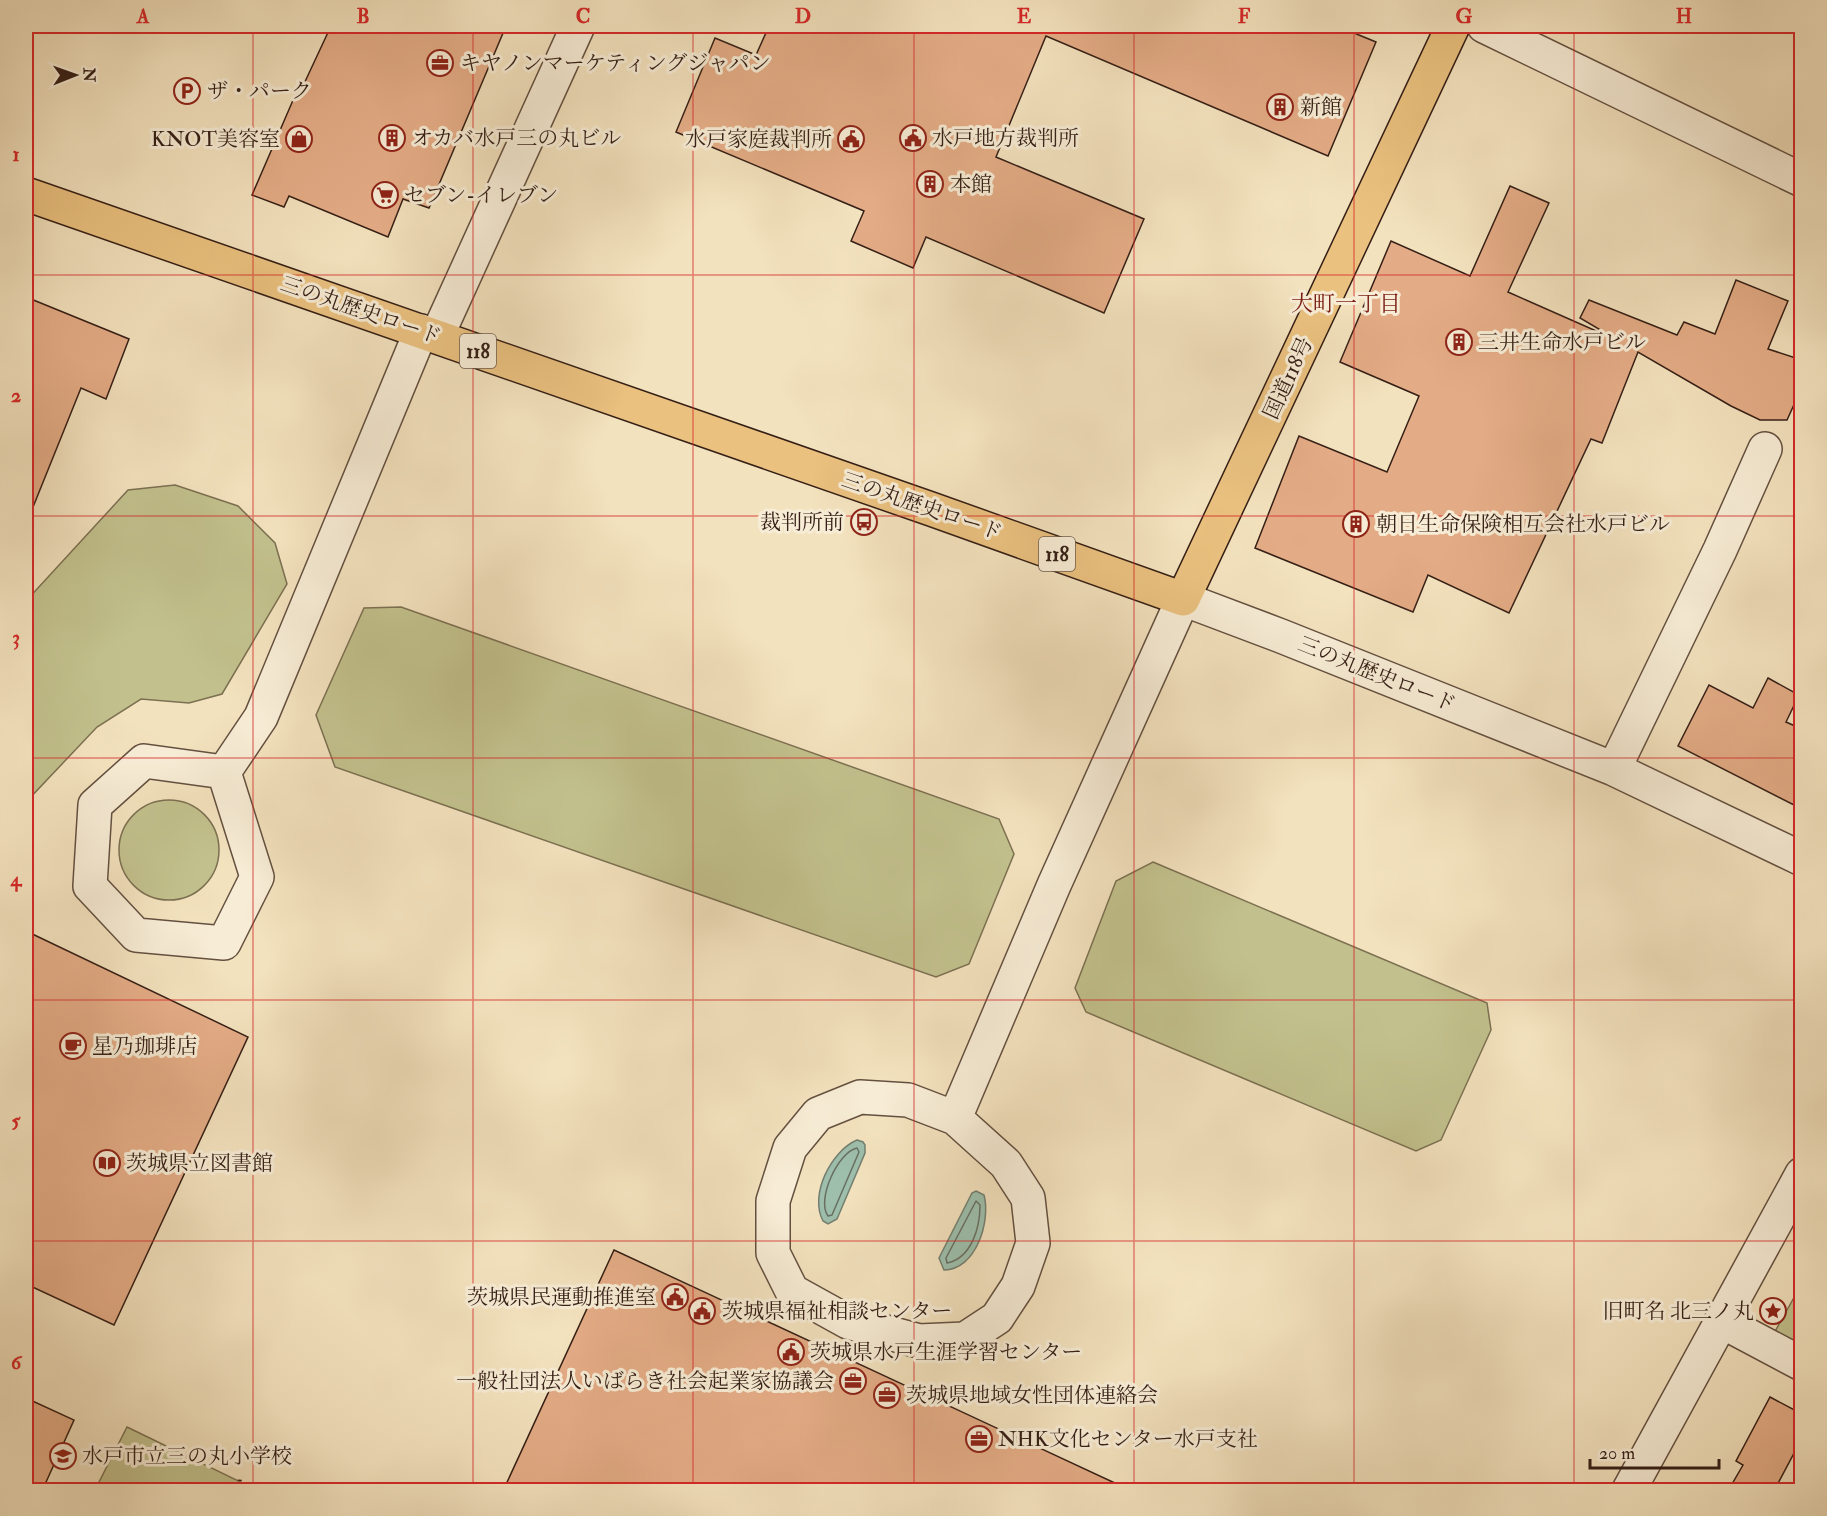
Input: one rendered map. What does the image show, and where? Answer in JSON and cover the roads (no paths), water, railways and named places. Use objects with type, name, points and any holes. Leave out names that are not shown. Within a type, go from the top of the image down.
[{"type":"highway","name":"国道118号","points":[[1183,599],[1453,26]]},
{"type":"highway","name":"三の丸歴史ロード","points":[[26,194],[920,505],[1183,599]]},
{"type":"street","points":[[224,772],[261,717],[429,334],[578,26]]},
{"type":"street","points":[[1484,26],[1802,180]]},
{"type":"street","points":[[1614,768],[1765,449]]},
{"type":"street","points":[[955,1118],[1054,885],[1183,599]]},
{"type":"street","name":"三の丸歴史ロード","points":[[1183,599],[1614,768],[1802,859]]},
{"type":"street","points":[[144,761],[224,772],[257,877],[224,943],[136,935],[90,886],[95,806],[144,761]]},
{"type":"street","points":[[860,1097],[908,1100],[955,1118],[1006,1164],[1028,1198],[1033,1243],[1018,1286],[997,1318],[966,1339],[919,1341],[848,1322],[792,1291],[773,1253],[773,1201],[790,1148],[818,1114],[860,1097]]},
{"type":"street","points":[[1629,1491],[1802,1174]]},
{"type":"street","points":[[1721,1321],[1802,1364]]},
{"type":"water","points":[[857,1140],[865,1145],[865,1153],[837,1219],[828,1224],[823,1221],[819,1211],[821,1187],[825,1175],[839,1154]]},
{"type":"water","points":[[976,1191],[984,1195],[986,1206],[979,1242],[965,1262],[955,1268],[944,1270],[939,1258],[972,1193]]},
{"type":"place","name":"キヤノンマーケティングジャパン","points":[[440,63]]},
{"type":"place","name":"ザ・パーク","points":[[187,91]]},
{"type":"place","name":"新館","points":[[1280,107]]},
{"type":"place","name":"オカバ水戸三の丸ビル","points":[[392,138]]},
{"type":"place","name":"水戸地方裁判所","points":[[913,138]]},
{"type":"place","name":"KNOT美容室","points":[[299,139]]},
{"type":"place","name":"水戸家庭裁判所","points":[[851,139]]},
{"type":"place","name":"本館","points":[[930,184]]},
{"type":"place","name":"セブン-イレブン","points":[[385,195]]},
{"type":"place","name":"三井生命水戸ビル","points":[[1459,342]]},
{"type":"place","name":"裁判所前","points":[[864,522]]},
{"type":"place","name":"朝日生命保険相互会社水戸ビル","points":[[1356,524]]},
{"type":"place","name":"星乃珈琲店","points":[[73,1046]]},
{"type":"place","name":"茨城県立図書館","points":[[107,1163]]},
{"type":"place","name":"茨城県民運動推進室","points":[[675,1297]]},
{"type":"place","name":"茨城県福祉相談センター","points":[[702,1311]]},
{"type":"place","name":"旧町名 北三ノ丸","points":[[1773,1311]]},
{"type":"place","name":"茨城県水戸生涯学習センター","points":[[791,1352]]},
{"type":"place","name":"一般社団法人いばらき社会起業家協議会","points":[[853,1381]]},
{"type":"place","name":"茨城県地域女性団体連絡会","points":[[887,1395]]},
{"type":"place","name":"NHK文化センター水戸支社","points":[[979,1439]]},
{"type":"place","name":"水戸市立三の丸小学校","points":[[63,1456]]},
{"type":"district","name":"大町一丁目","points":[[1346,303]]}]
